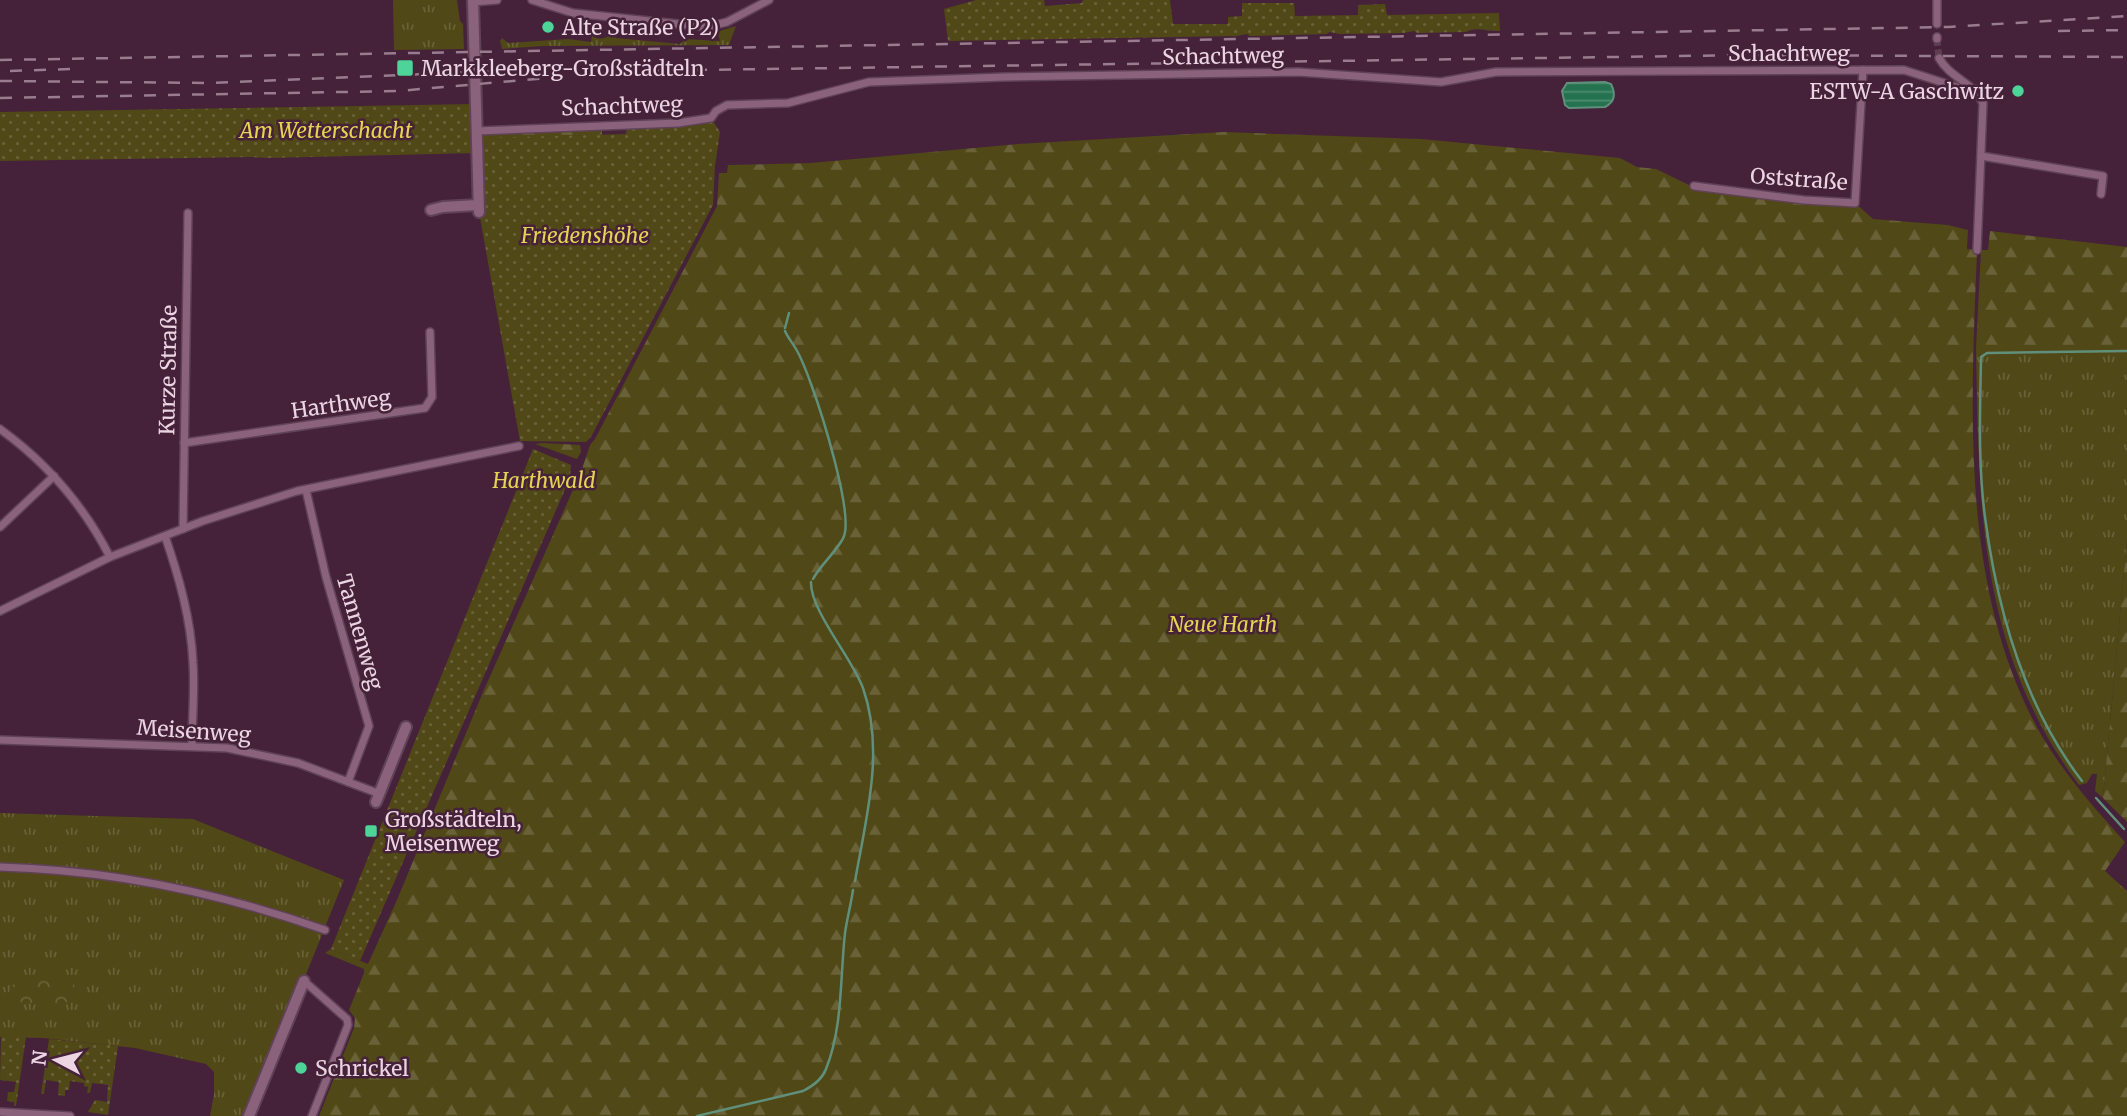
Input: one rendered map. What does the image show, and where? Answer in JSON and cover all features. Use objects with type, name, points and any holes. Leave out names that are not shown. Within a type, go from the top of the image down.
[{"type":"main road","points":[[430,210],[443,207],[479,209],[473,1]]},
{"type":"main road","points":[[378,798],[406,727]]},
{"type":"main road","points":[[249,1116],[304,981]]},
{"type":"street","points":[[473,1],[497,0]]},
{"type":"street","points":[[532,0],[573,13],[707,27],[727,22],[769,0]]},
{"type":"street","points":[[1937,0],[1937,24]]},
{"type":"street","points":[[1939,58],[1948,71],[1975,89],[1983,103],[1977,250]]},
{"type":"street","name":"Schachtweg","points":[[476,131],[697,121],[711,118],[716,111],[727,105],[788,103],[869,82],[1019,77],[1298,72],[1441,82],[1496,72],[1863,70],[1904,71],[1963,89],[1975,89]]},
{"type":"street","name":"Oststraße","points":[[1694,186],[1804,200],[1855,203],[1863,70]]},
{"type":"street","points":[[1981,156],[2103,176],[2101,194]]},
{"type":"street","name":"Kurze Straße","points":[[183,529],[188,213]]},
{"type":"street","name":"Harthweg","points":[[184,443],[425,408],[432,397],[430,332]]},
{"type":"street","points":[[0,429],[31,453],[54,476],[97,530],[110,557]]},
{"type":"street","points":[[0,611],[110,557],[183,529],[306,490],[519,446]]},
{"type":"street","points":[[0,527],[54,476]]},
{"type":"street","name":"Tannenweg","points":[[306,490],[329,589],[369,726],[348,782]]},
{"type":"street","points":[[164,536],[179,578],[190,632],[194,664],[192,745]]},
{"type":"street","name":"Meisenweg","points":[[0,740],[192,745],[263,754],[298,763],[348,782],[378,798]]},
{"type":"street","points":[[0,867],[77,872],[178,888],[260,908],[325,930]]},
{"type":"street","points":[[304,981],[347,1018],[348,1025],[312,1116]]},
{"type":"street","points":[[0,1112],[70,1116]]},
{"type":"green space","points":[[393,0],[457,0],[460,21],[463,24],[464,49],[394,50]]},
{"type":"green space","points":[[976,0],[1044,0],[1045,6],[1082,3],[1083,0],[1170,0],[1173,24],[1228,24],[1228,17],[1242,16],[1242,3],[1294,3],[1295,16],[1358,15],[1358,5],[1385,4],[1387,15],[1499,13],[1500,31],[1478,29],[1466,32],[1330,32],[1250,36],[948,41],[944,9]]},
{"type":"green space","points":[[736,26],[729,45],[543,46],[502,49],[500,41],[502,38],[508,43],[568,39],[591,42],[592,36],[603,38],[617,32],[616,38],[680,44],[685,39],[720,41],[718,34],[713,33]]},
{"type":"green space","name":"Friedenshöhe","points":[[475,104],[477,138],[626,134],[627,123],[711,118],[720,132],[713,205],[586,442],[520,441],[479,212],[476,153],[0,161],[0,112]]},
{"type":"green space","points":[[602,124],[602,135],[476,139],[476,131]]},
{"type":"green space","name":"Neue Harth","points":[[1224,132],[1421,139],[1620,158],[1637,167],[1656,169],[1689,185],[1804,200],[1855,203],[1873,219],[1948,225],[1968,230],[1967,249],[1977,250],[1973,374],[1976,500],[1996,623],[2016,682],[2043,738],[2071,779],[2125,842],[2105,871],[2127,891],[2127,1116],[319,1116],[354,1028],[355,1018],[349,1010],[364,973],[364,969],[325,953],[331,949],[368,964],[483,692],[581,472],[590,445],[717,206],[719,173],[727,173],[728,165],[811,163],[1018,144]]},
{"type":"green space","points":[[1990,231],[2127,247],[2127,349],[1976,349],[1981,250],[1988,250]]},
{"type":"green space","points":[[1976,349],[2127,349],[2127,539],[2103,798],[2095,791],[2097,774],[2092,774],[2087,783],[2079,785],[2046,734],[2021,683],[2003,630],[1991,577],[1984,522],[1979,466]]},
{"type":"green space","points":[[535,444],[580,445],[581,452],[577,459]]},
{"type":"green space","name":"Harthwald","points":[[533,449],[571,465],[570,478],[360,961],[331,949]]},
{"type":"green space","points":[[2127,539],[2127,822],[2103,798]]},
{"type":"green space","points":[[0,813],[193,819],[344,880],[249,1116],[210,1116],[214,1072],[206,1064],[135,1048],[43,1038],[0,1037]]},
{"type":"green space","points":[[50,972],[70,980],[80,1000],[45,1006],[8,1000],[10,987],[34,975]]},
{"type":"green space","points":[[1,1037],[26,1037],[16,1106],[14,1102],[7,1101],[8,1092],[14,1092],[16,1082],[0,1080]]},
{"type":"green space","points":[[49,1039],[118,1046],[108,1115],[88,1112],[95,1100],[107,1102],[108,1085],[92,1083],[90,1093],[87,1093],[88,1087],[84,1086],[84,1083],[70,1081],[65,1096],[58,1095],[59,1082],[46,1080],[44,1094],[41,1094]]},
{"type":"shaded area","points":[[1567,83],[1611,84],[1614,94],[1611,103],[1605,107],[1569,108],[1565,105],[1562,91]]},
{"type":"waterway","points":[[785,328],[789,313]]},
{"type":"waterway","points":[[785,331],[800,357],[816,397],[835,461],[846,523],[844,536],[813,579]]},
{"type":"waterway","points":[[2082,781],[2044,721],[2029,689],[1997,587],[1981,478],[1981,357],[1987,353],[2127,351]]},
{"type":"waterway","points":[[811,582],[817,606],[863,688],[873,736],[871,785],[855,881]]},
{"type":"waterway","points":[[2096,798],[2124,829]]},
{"type":"waterway","points":[[697,1116],[803,1091],[814,1085],[822,1076],[835,1036],[845,933],[853,890]]},
{"type":"tunnel","points":[[1937,39],[1939,58]]},
{"type":"railway","points":[[0,60],[1949,27],[2127,16]]},
{"type":"railway","points":[[2058,31],[2127,30]]},
{"type":"railway","points":[[0,98],[398,91],[627,71],[1752,55],[2127,57]]},
{"type":"railway","points":[[10,71],[73,69]]},
{"type":"railway","points":[[0,81],[210,83],[521,70]]},
{"type":"place","name":"Alte Straße (P2)","points":[[548,27]]},
{"type":"place","name":"Markkleeberg-Großstädteln","points":[[405,68]]},
{"type":"place","name":"ESTW-A Gaschwitz","points":[[2018,91]]},
{"type":"place","name":"Großstädteln, Meisenweg","points":[[371,831]]},
{"type":"place","name":"Schrickel","points":[[301,1068]]},
{"type":"park label","name":"Am Wetterschacht","points":[[326,130]]}]
